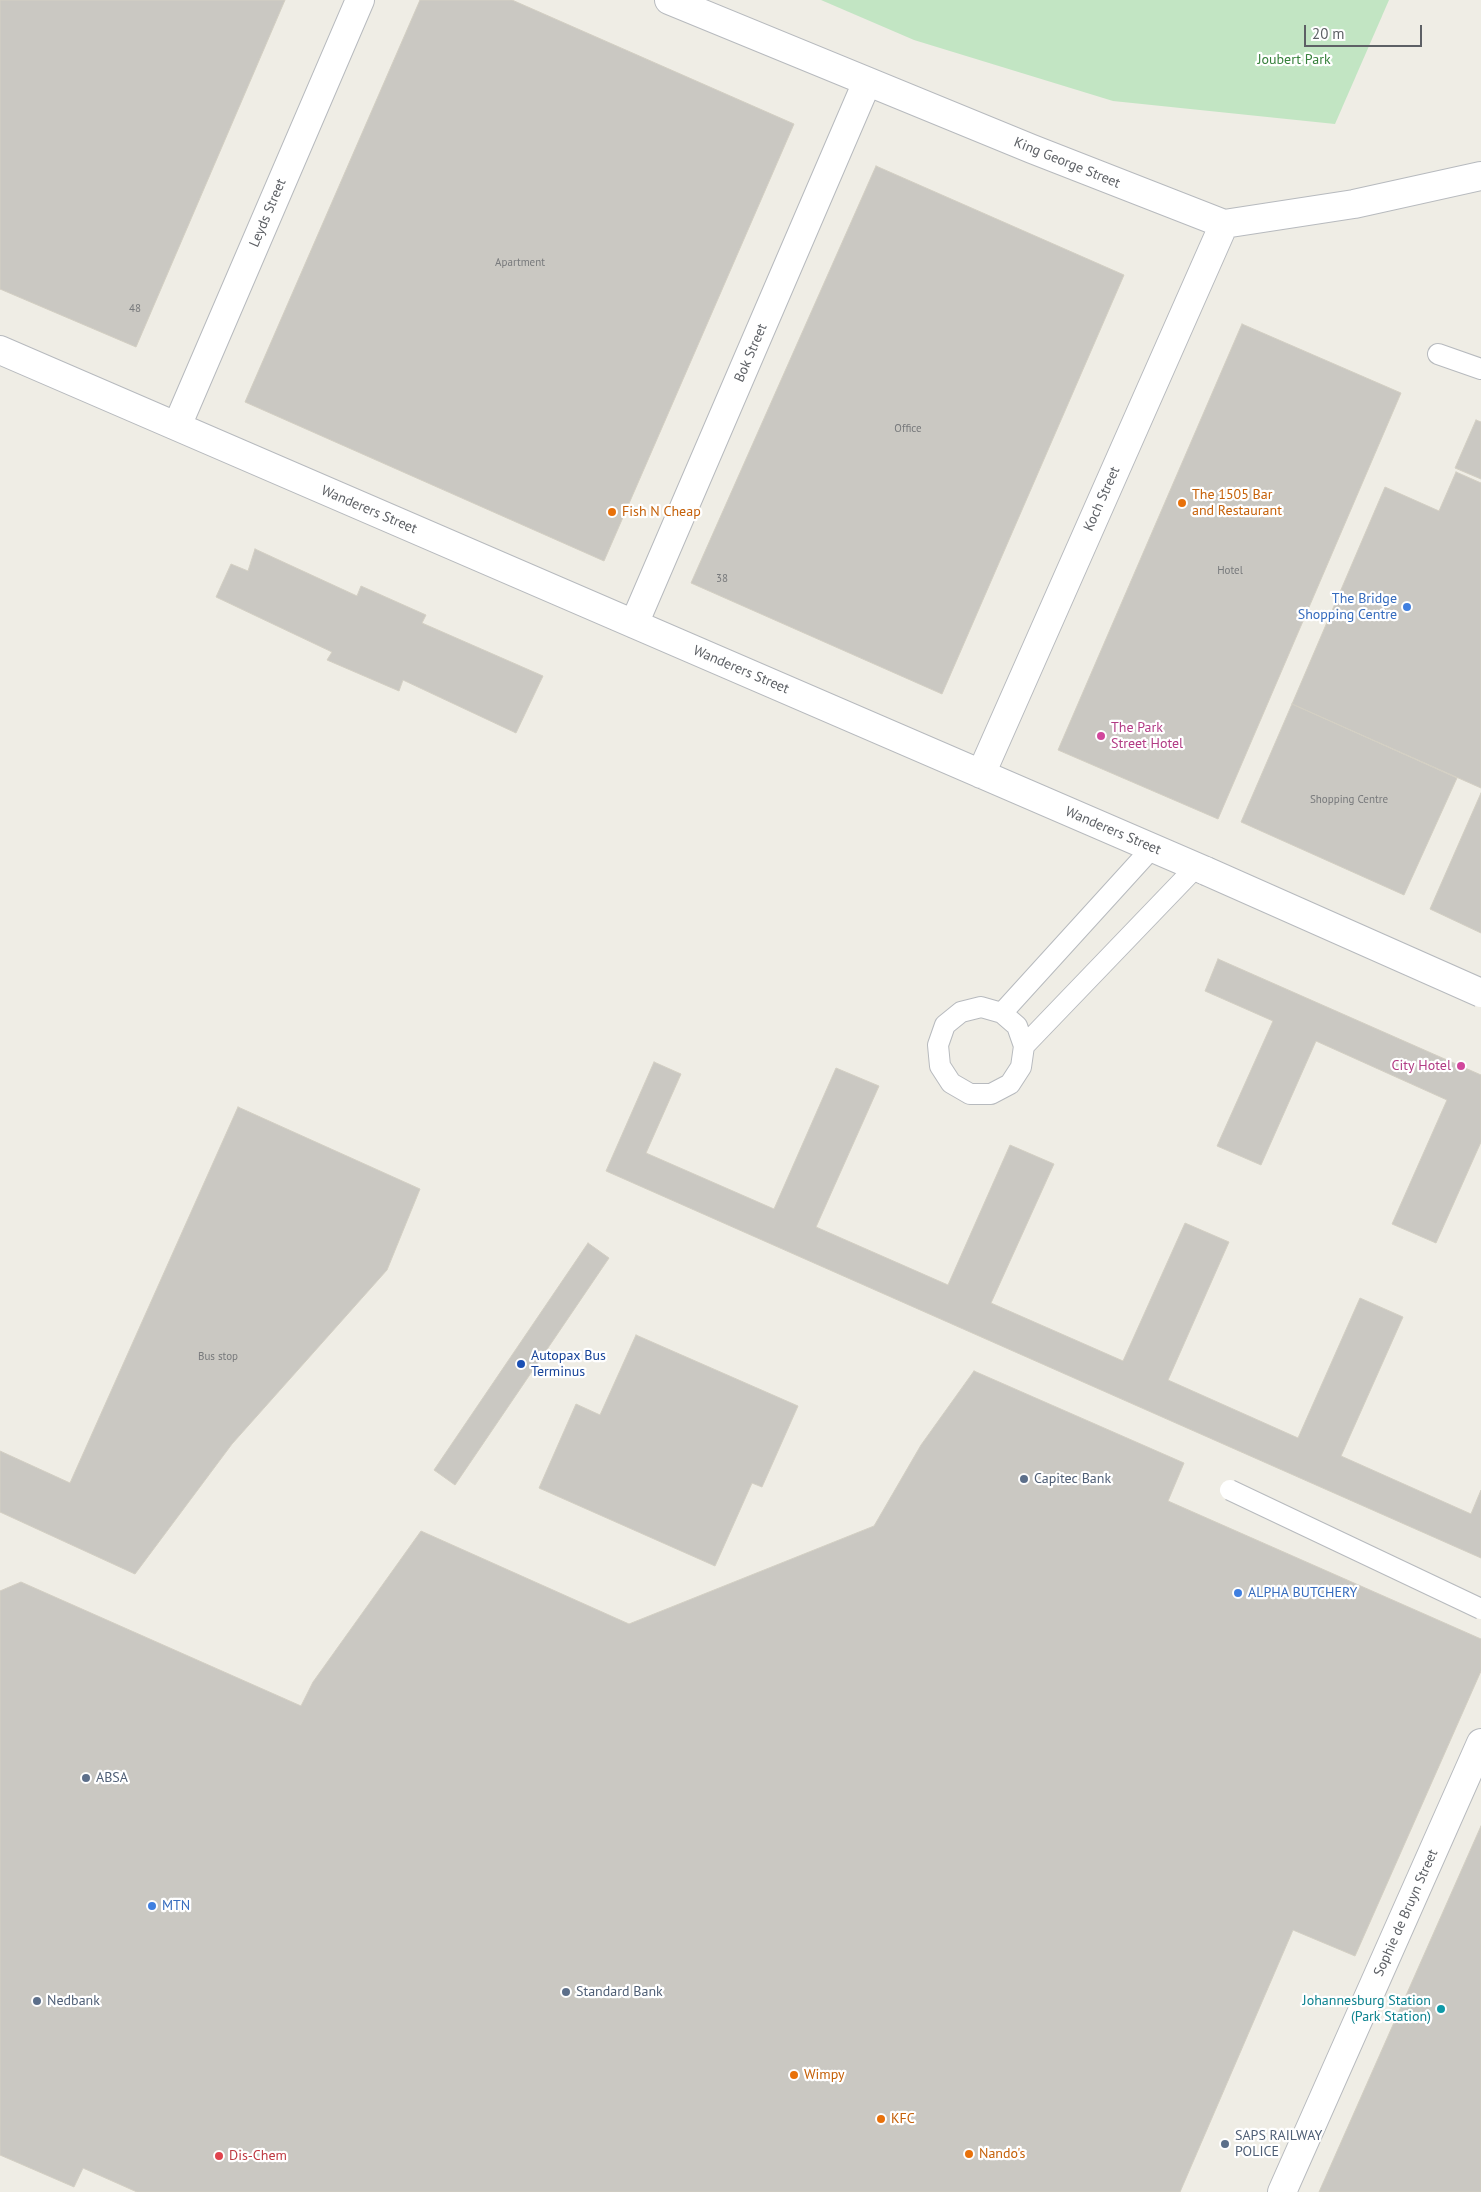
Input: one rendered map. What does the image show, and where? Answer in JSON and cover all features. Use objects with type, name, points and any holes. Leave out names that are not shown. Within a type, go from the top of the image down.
[{"type":"street","name":"Leyds Street","points":[[177,426],[360,0]]},
{"type":"street","name":"King George Street","points":[[669,0],[867,82],[1224,224]]},
{"type":"street","name":"Bok Street","points":[[634,624],[867,82]]},
{"type":"street","points":[[1224,224],[1354,204],[1481,176]]},
{"type":"street","name":"Koch Street","points":[[981,774],[1224,224]]},
{"type":"street","name":"Wanderers Street","points":[[0,350],[1201,869],[1481,993]]},
{"type":"street","name":"Sophie de Bruyn Street","points":[[1282,2192],[1481,1743]]},
{"type":"lane","points":[[1438,354],[1481,370]]},
{"type":"lane","points":[[1002,1012],[1152,848]]},
{"type":"lane","points":[[1024,1046],[1201,869]]},
{"type":"lane","points":[[981,1007],[1002,1012],[1017,1026],[1024,1046],[1021,1067],[1018,1073],[1010,1084],[991,1094],[970,1094],[952,1083],[940,1066],[938,1046],[945,1025],[961,1012],[981,1007]]},
{"type":"lane","points":[[1230,1490],[1481,1609]]},
{"type":"green space","name":"Joubert Park","points":[[821,0],[1389,0],[1335,124],[1113,101],[914,40]]},
{"type":"building","points":[[0,0],[285,0],[136,347],[0,289]]},
{"type":"building","points":[[420,0],[512,0],[794,124],[604,561],[245,402]]},
{"type":"building","points":[[876,166],[1124,275],[942,694],[691,583]]},
{"type":"building","points":[[1242,324],[1401,393],[1218,819],[1058,750]]},
{"type":"building","points":[[1476,420],[1481,422],[1481,479],[1455,468]]},
{"type":"building","name":"The Bridge Shopping Centre","points":[[1456,472],[1481,483],[1481,788],[1292,704],[1385,487],[1439,511]]},
{"type":"building","points":[[255,549],[357,596],[361,586],[426,615],[422,623],[543,676],[516,733],[403,680],[399,691],[327,660],[332,652],[216,597],[231,564],[248,571]]},
{"type":"building","points":[[1292,704],[1457,778],[1404,895],[1241,822]]},
{"type":"building","points":[[1481,793],[1481,933],[1430,909]]},
{"type":"building","points":[[1218,959],[1481,1075],[1481,1142],[1436,1243],[1392,1224],[1447,1100],[1316,1041],[1261,1165],[1217,1146],[1273,1021],[1205,991]]},
{"type":"building","points":[[654,1062],[681,1074],[646,1153],[774,1209],[836,1068],[879,1086],[816,1227],[948,1285],[1010,1145],[1054,1164],[991,1303],[1123,1361],[1185,1223],[1229,1242],[1168,1380],[1298,1438],[1360,1298],[1403,1317],[1341,1456],[1471,1514],[1481,1490],[1481,1558],[606,1171]]},
{"type":"building","points":[[238,1107],[420,1189],[387,1270],[232,1444],[135,1574],[0,1512],[0,1451],[70,1483]]},
{"type":"building","name":"Autopax Bus Terminus","points":[[588,1243],[609,1258],[455,1485],[434,1470]]},
{"type":"building","points":[[636,1335],[798,1406],[762,1487],[752,1483],[715,1566],[539,1488],[576,1404],[600,1415]]},
{"type":"building","points":[[974,1371],[1184,1463],[1168,1501],[1481,1639],[1481,1671],[1355,1956],[1293,1930],[1180,2192],[137,2192],[83,2168],[74,2187],[0,2155],[0,1591],[21,1582],[301,1706],[313,1682],[421,1531],[629,1624],[874,1526],[921,1445]]},
{"type":"building","name":"Johannesburg Station (Park Station)","points":[[1481,1826],[1481,2192],[1319,2192]]},
{"type":"place","name":"The 1505 Bar and Restaurant","points":[[1182,503]]},
{"type":"place","name":"Fish N Cheap","points":[[612,512]]},
{"type":"place","name":"The Bridge Shopping Centre","points":[[1407,607]]},
{"type":"place","name":"The Park Street Hotel","points":[[1101,736]]},
{"type":"place","name":"City Hotel","points":[[1461,1066]]},
{"type":"place","name":"Autopax Bus Terminus","points":[[521,1364]]},
{"type":"place","name":"Capitec Bank","points":[[1024,1479]]},
{"type":"place","name":"ALPHA BUTCHERY","points":[[1238,1593]]},
{"type":"place","name":"ABSA","points":[[86,1778]]},
{"type":"place","name":"MTN","points":[[152,1906]]},
{"type":"place","name":"Standard Bank","points":[[566,1992]]},
{"type":"place","name":"Nedbank","points":[[37,2001]]},
{"type":"place","name":"Johannesburg Station (Park Station)","points":[[1441,2009]]},
{"type":"place","name":"Wimpy","points":[[794,2075]]},
{"type":"place","name":"KFC","points":[[881,2119]]},
{"type":"place","name":"SAPS RAILWAY POLICE","points":[[1225,2144]]},
{"type":"place","name":"Nando's","points":[[969,2154]]},
{"type":"place","name":"Dis-Chem","points":[[219,2156]]}]
